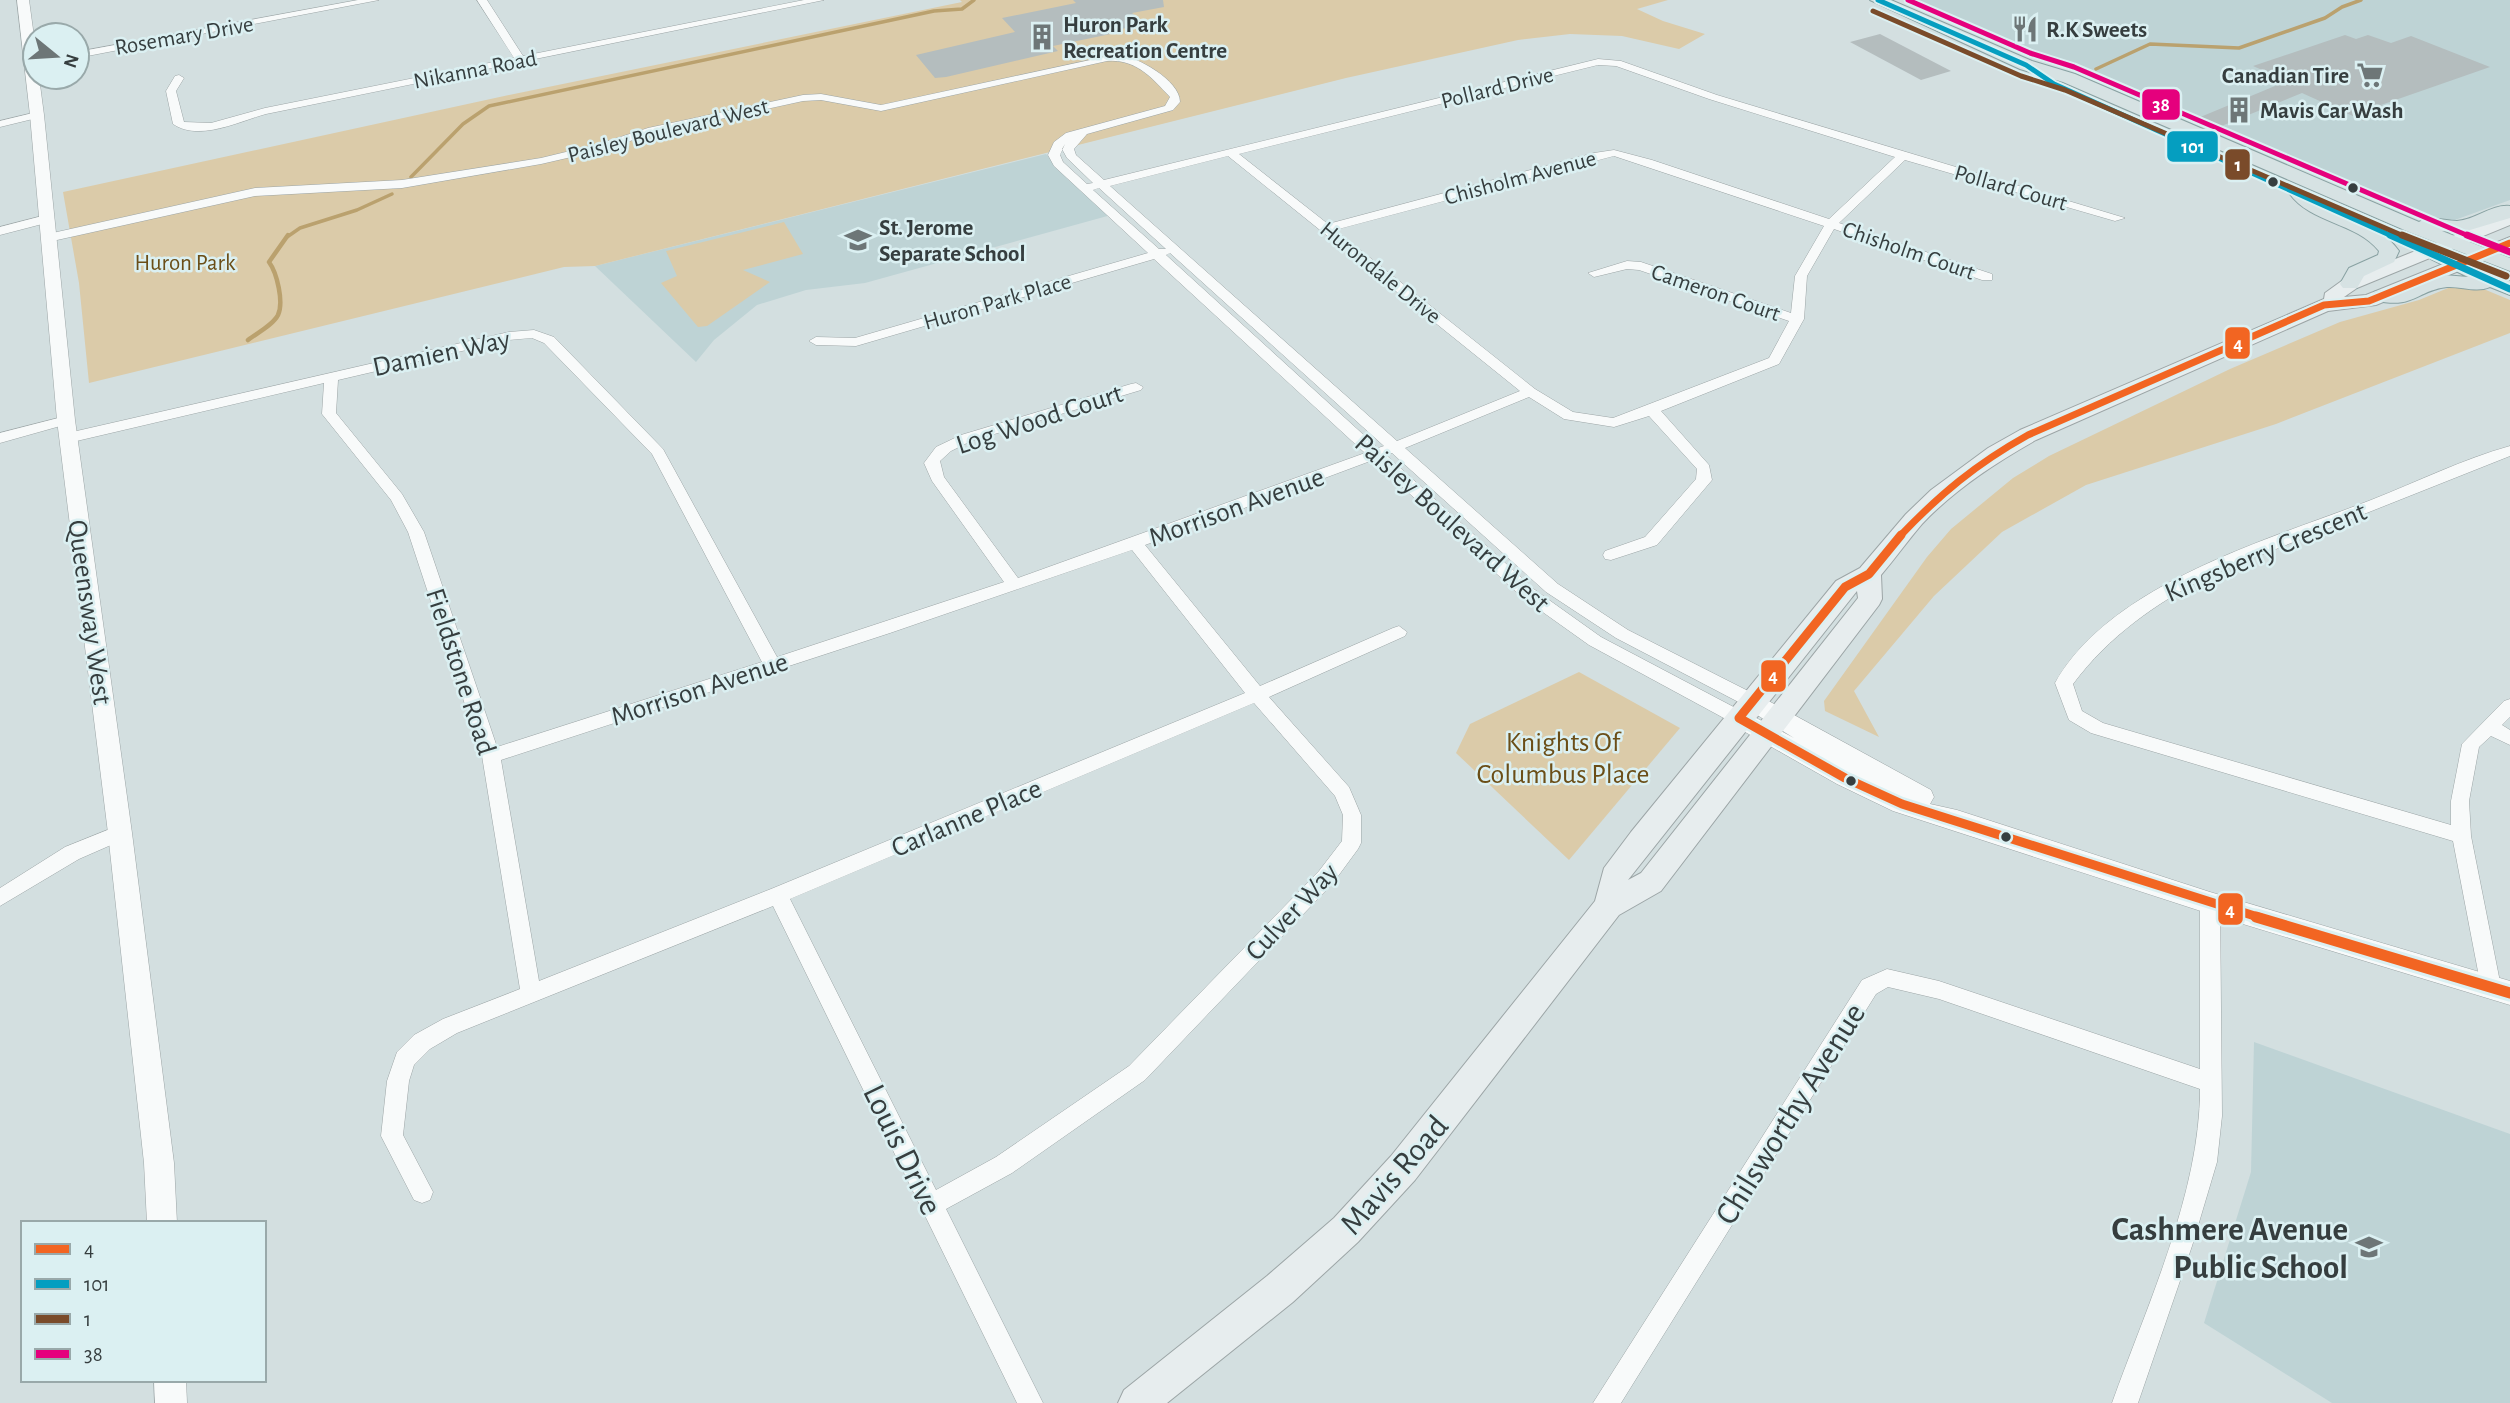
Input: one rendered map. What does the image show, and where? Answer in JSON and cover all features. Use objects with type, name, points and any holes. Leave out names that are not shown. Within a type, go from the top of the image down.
[{"type":"main road","points":[[1878,0],[2026,65],[2069,78],[2355,202],[2510,265]]},
{"type":"main road","points":[[2026,65],[2054,84],[2510,289]]},
{"type":"main road","points":[[2298,193],[2307,205],[2372,234],[2386,245],[2389,251],[2387,258],[2356,272],[2350,284]]},
{"type":"main road","points":[[2355,202],[2372,204],[2430,225],[2451,227],[2510,212]]},
{"type":"main road","name":"Mavis Road","points":[[2324,305],[2350,284],[2510,218]]},
{"type":"main road","name":"Mavis Road","points":[[1609,906],[1614,877],[1845,587],[1869,574],[1914,519],[1939,495],[1996,453],[2028,435],[2324,305],[2369,301],[2510,243]]},
{"type":"main road","points":[[2381,296],[2396,299],[2444,281],[2458,280],[2487,285],[2510,295]]},
{"type":"main road","name":"Mavis Road","points":[[1137,1403],[1280,1289],[1346,1230],[1403,1168],[1609,906],[1651,882],[1774,726],[1870,599],[1869,574]]},
{"type":"street","name":"Queensway West","points":[[23,0],[26,21]]},
{"type":"street","name":"Rosemary Drive","points":[[91,52],[374,0]]},
{"type":"street","points":[[482,0],[520,60]]},
{"type":"street","name":"Nikanna Road","points":[[179,78],[171,90],[179,124],[194,128],[265,111],[819,0]]},
{"type":"street","name":"Paisley Boulevard West","points":[[47,228],[255,192],[402,184],[541,161],[602,147],[653,130],[803,97],[821,97],[874,108],[891,107],[1113,57],[1128,57],[1140,62],[1177,99],[1169,107],[1088,128],[1064,138],[1054,152],[1058,164],[1516,583],[1566,622],[1635,663],[1747,710]]},
{"type":"street","name":"Pollard Drive","points":[[1086,188],[1598,62],[1617,63],[1713,97],[1903,156]]},
{"type":"street","name":"Queensway West","points":[[35,91],[67,429],[120,834],[159,1163],[162,1221]]},
{"type":"street","points":[[0,124],[37,116]]},
{"type":"street","name":"Paisley Boulevard West","points":[[1088,128],[1070,144],[1069,152],[1571,602],[1875,791],[1930,816],[1957,820],[2210,903],[2500,990]]},
{"type":"street","name":"Hurondale Drive","points":[[1231,153],[1530,392]]},
{"type":"street","name":"Chisholm Avenue","points":[[1328,229],[1598,155],[1614,153],[1831,223]]},
{"type":"street","points":[[1530,392],[1569,416],[1614,423],[1774,361],[1797,319],[1801,276],[1831,223],[1903,156]]},
{"type":"street","name":"Pollard Court","points":[[1903,156],[2119,218]]},
{"type":"street","name":"Chisholm Court","points":[[1831,223],[1987,277]]},
{"type":"street","points":[[0,230],[47,228]]},
{"type":"street","name":"Huron Park Place","points":[[817,341],[856,342],[1175,249]]},
{"type":"street","name":"Cameron Court","points":[[1594,273],[1626,265],[1641,266],[1797,319]]},
{"type":"street","name":"Damien Way","points":[[0,438],[67,429],[331,376],[509,336],[534,334],[549,340],[658,452],[772,664]]},
{"type":"street","name":"Fieldstone Road","points":[[331,376],[329,414],[397,498],[416,532],[491,756],[531,995]]},
{"type":"street","name":"Log Wood Court","points":[[1015,585],[937,478],[932,463],[935,456],[939,450],[966,438],[1136,387]]},
{"type":"street","name":"Morrison Avenue","points":[[491,756],[1015,585],[1135,543],[1397,447],[1530,392]]},
{"type":"street","points":[[1611,555],[1651,541],[1704,480],[1704,468],[1652,410]]},
{"type":"street","name":"Kingsberry Crescent","points":[[2461,836],[2097,728],[2075,715],[2064,682],[2083,656],[2117,624],[2156,596],[2202,572],[2510,451]]},
{"type":"street","name":"Culver Way","points":[[931,1205],[1004,1165],[1136,1073],[1326,877],[1351,844],[1352,815],[1342,792],[1257,695],[1135,543]]},
{"type":"street","name":"Carlanne Place","points":[[422,1192],[392,1136],[398,1081],[405,1059],[422,1042],[450,1026],[778,895],[1257,695],[1399,632]]},
{"type":"street","points":[[2500,990],[2461,836],[2460,801],[2471,744],[2510,706]]},
{"type":"street","points":[[2490,727],[2510,738]]},
{"type":"street","points":[[0,898],[72,853],[120,834]]},
{"type":"street","name":"Louis Drive","points":[[778,895],[1030,1403]]},
{"type":"street","points":[[2125,1403],[2180,1246],[2206,1162],[2211,1116],[2210,903]]},
{"type":"street","name":"Chilsworthy Avenue","points":[[1606,1403],[1869,987],[1887,978],[1939,990],[2211,1083]]},
{"type":"street","points":[[170,1382],[171,1403]]},
{"type":"shaded area","points":[[1909,0],[2510,0],[2510,200],[2452,221],[2414,215]]},
{"type":"shaded area","name":"St. Jerome Separate School","points":[[1046,154],[1060,171],[1111,215],[865,283],[806,290],[757,305],[714,340],[696,362],[595,266]]},
{"type":"shaded area","name":"Cashmere Avenue Public School","points":[[2254,1042],[2510,1134],[2510,1403],[2332,1403],[2204,1323],[2251,1172]]},
{"type":"green space","name":"Huron Park","points":[[960,0],[1668,0],[1637,9],[1663,21],[1705,34],[1679,49],[1622,36],[1570,34],[1518,40],[1346,78],[595,266],[564,267],[89,383],[79,283],[63,192],[514,94],[962,2]]},
{"type":"green space","points":[[784,222],[803,254],[743,270],[770,282],[707,326],[698,327],[661,283],[677,276],[666,251]]},
{"type":"green space","points":[[2453,286],[2486,290],[2510,300],[2510,333],[2276,424],[2086,485],[2002,532],[1934,596],[1854,691],[1879,737],[1825,711],[1824,701],[1927,557],[1951,529],[2013,478],[2049,456],[2230,369],[2340,322],[2419,300]]},
{"type":"green space","name":"Knights Of Columbus Place","points":[[1579,672],[1680,728],[1569,860],[1456,753],[1470,724]]},
{"type":"building","name":"Huron Park Recreation Centre","points":[[1073,0],[1163,0],[1164,7],[1132,13],[1136,16],[1128,18],[1133,22],[1125,24],[1130,27],[1118,30],[1120,32],[1053,46],[1058,51],[946,77],[935,78],[916,55],[1015,32],[1002,18],[1076,3]]},
{"type":"building","points":[[1880,34],[1951,71],[1921,80],[1850,42]]},
{"type":"building","name":"Canadian Tire","points":[[2345,35],[2356,39],[2368,35],[2391,43],[2411,36],[2490,67],[2381,105],[2392,110],[2364,121],[2302,93],[2219,127],[2198,118],[2287,81],[2253,66]]},
{"type":"waterway","points":[[411,177],[463,124],[489,106],[934,11],[962,9],[974,0]]},
{"type":"waterway","points":[[2096,69],[2150,44],[2239,48],[2325,18],[2342,7],[2361,0]]},
{"type":"waterway","points":[[287,237],[300,228],[357,210],[392,194]]},
{"type":"waterway","points":[[248,340],[278,315],[279,288],[269,262],[288,235]]},
{"type":"transit line","name":"101","points":[[1878,0],[2026,65],[2054,84],[2510,289]]},
{"type":"transit line","name":"38","points":[[1908,0],[2030,53],[2074,67],[2421,217],[2510,252]]},
{"type":"transit line","name":"1","points":[[1873,11],[2021,76],[2065,90],[2411,239],[2506,276]]},
{"type":"transit line","name":"4","points":[[2510,243],[2369,301],[2324,305],[2028,435],[1996,453],[1939,495],[1892,544],[1869,574],[1845,587],[1739,718],[1845,778],[1902,804],[2210,903],[2510,993]]},
{"type":"place","name":"R.K Sweets","points":[[2025,29]]},
{"type":"place","name":"Huron Park Recreation Centre","points":[[1042,37]]},
{"type":"place","name":"Canadian Tire","points":[[2370,75]]},
{"type":"place","name":"Mavis Car Wash","points":[[2239,110]]},
{"type":"place","name":"St. Jerome Separate School","points":[[858,240]]},
{"type":"place","name":"Cashmere Avenue Public School","points":[[2369,1247]]}]
